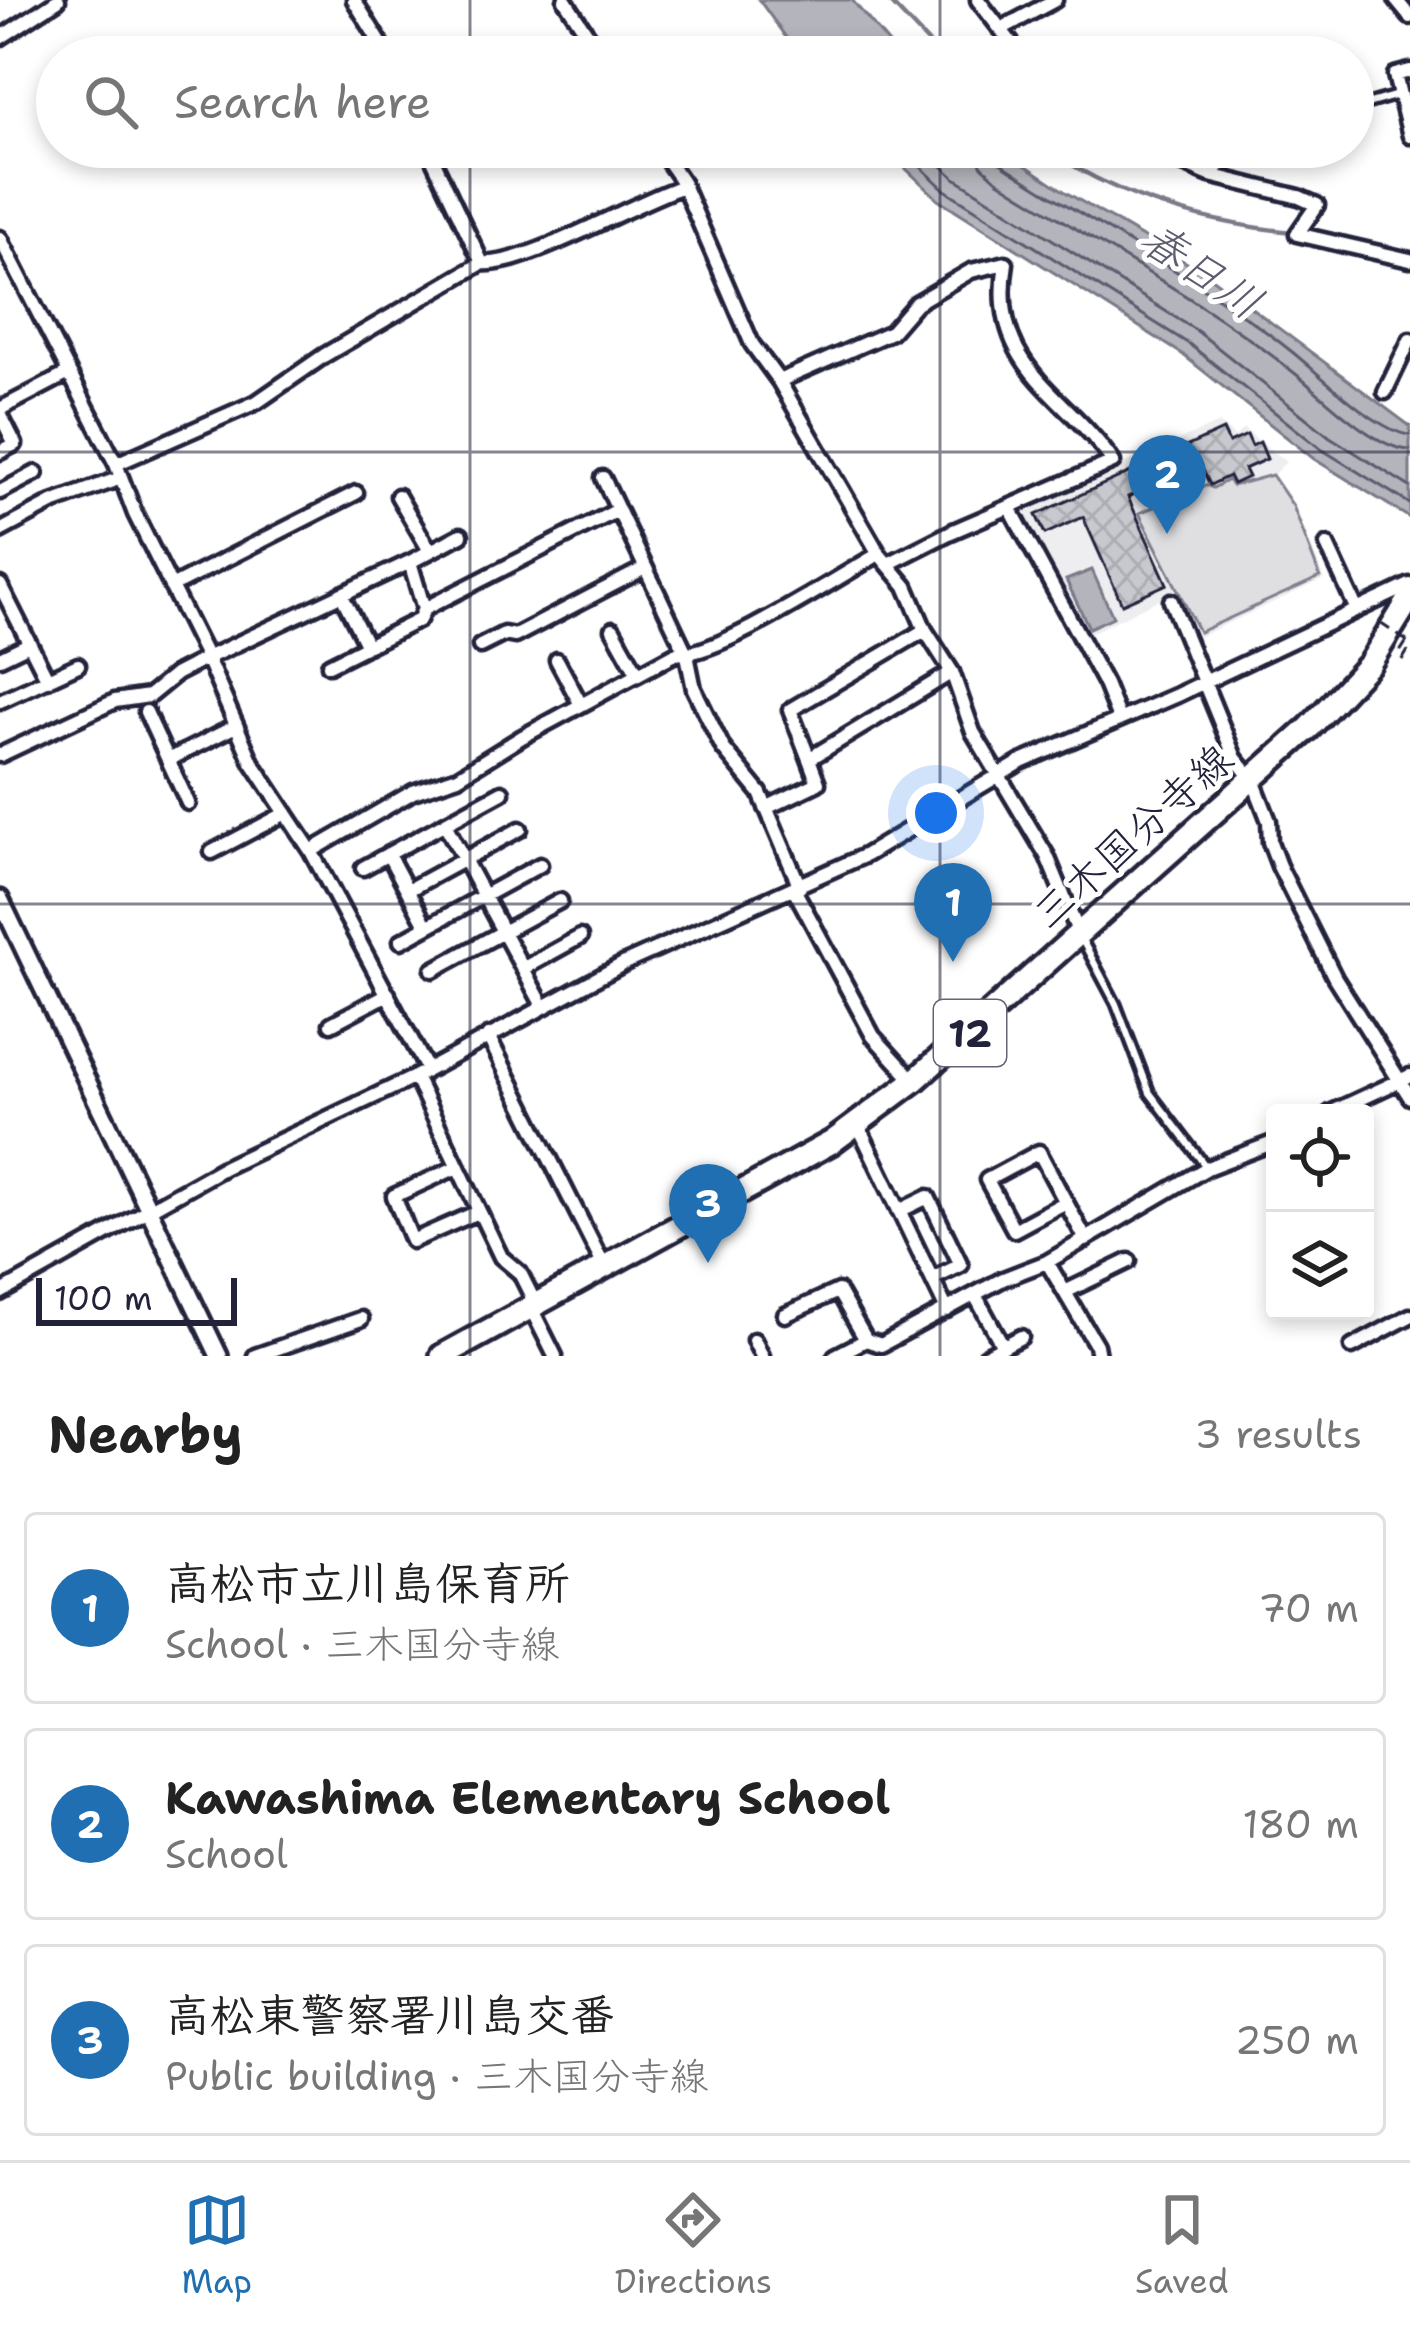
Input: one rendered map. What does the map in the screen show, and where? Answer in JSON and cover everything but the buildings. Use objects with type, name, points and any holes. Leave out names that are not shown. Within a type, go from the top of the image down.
[{"type":"main road","name":"三木国分寺線","points":[[442,1356],[771,1178],[914,1081],[1324,714],[1370,664],[1410,598]]},
{"type":"street","points":[[0,38],[58,0]]},
{"type":"street","points":[[354,0],[376,36]]},
{"type":"street","points":[[565,0],[588,36]]},
{"type":"street","points":[[978,0],[1007,36]]},
{"type":"street","points":[[1001,28],[1055,0]]},
{"type":"street","points":[[1396,0],[1410,17]]},
{"type":"street","points":[[1410,71],[1395,75],[1410,136]]},
{"type":"street","points":[[437,168],[482,263]]},
{"type":"street","points":[[673,168],[752,344],[779,381],[883,559],[906,586],[925,630],[952,673],[973,732],[1047,856],[1080,935]]},
{"type":"street","points":[[1192,168],[1299,196],[1317,206],[1297,234],[1410,260]]},
{"type":"street","points":[[116,464],[257,402],[325,355],[482,263],[494,264],[546,246],[681,187]]},
{"type":"street","points":[[0,238],[116,464],[252,762],[311,851],[388,994],[457,1167],[502,1258],[520,1273],[555,1356]]},
{"type":"street","points":[[311,851],[413,792],[458,777],[677,653],[687,656],[746,631],[883,559],[1113,462],[1025,366],[1006,314],[1002,287],[1006,263],[971,271],[916,302],[891,332],[779,381]]},
{"type":"street","points":[[1385,392],[1410,340]]},
{"type":"street","points":[[0,452],[15,444],[0,412],[69,373]]},
{"type":"street","points":[[0,492],[36,473]]},
{"type":"street","points":[[0,531],[52,503],[121,478]]},
{"type":"street","points":[[604,478],[687,656],[694,689],[723,748],[760,793],[797,888],[873,1036],[914,1081]]},
{"type":"street","points":[[172,587],[356,493]]},
{"type":"street","points":[[398,496],[430,551]]},
{"type":"street","points":[[1010,508],[1119,718]]},
{"type":"street","points":[[329,665],[418,620],[424,609],[618,511]]},
{"type":"street","points":[[0,754],[115,701],[149,696],[176,674],[207,658],[461,535]]},
{"type":"street","points":[[1327,545],[1357,610]]},
{"type":"street","points":[[410,562],[424,609]]},
{"type":"street","points":[[481,646],[504,634],[515,637],[645,568]]},
{"type":"street","points":[[0,1292],[280,1138],[421,1073],[625,963],[866,855],[997,776],[1410,585]]},
{"type":"street","points":[[0,586],[48,680]]},
{"type":"street","points":[[341,594],[367,646]]},
{"type":"street","points":[[1172,601],[1235,758],[1253,780],[1279,866],[1335,978],[1406,1079],[1410,1097]]},
{"type":"street","points":[[613,629],[638,674]]},
{"type":"street","points":[[766,808],[818,783],[790,710],[925,630]]},
{"type":"street","points":[[0,658],[29,644]]},
{"type":"street","points":[[557,660],[581,705]]},
{"type":"street","points":[[0,701],[78,665]]},
{"type":"street","points":[[809,760],[952,673]]},
{"type":"street","points":[[146,712],[188,803]]},
{"type":"street","points":[[168,760],[236,726]]},
{"type":"street","points":[[362,868],[502,792]]},
{"type":"street","points":[[212,852],[286,813]]},
{"type":"street","points":[[445,824],[542,1006]]},
{"type":"street","points":[[408,890],[520,829]]},
{"type":"street","points":[[388,854],[427,927]]},
{"type":"street","points":[[400,941],[541,865]]},
{"type":"street","points":[[0,899],[219,1356]]},
{"type":"street","points":[[433,970],[560,901]]},
{"type":"street","points":[[524,968],[580,937]]},
{"type":"street","points":[[331,1024],[388,994]]},
{"type":"street","points":[[488,1036],[605,1268]]},
{"type":"street","points":[[1350,1104],[1406,1079]]},
{"type":"street","points":[[857,1123],[947,1310]]},
{"type":"street","points":[[785,1315],[838,1291],[866,1340],[884,1350],[975,1294],[1047,1262],[1207,1168],[1266,1145]]},
{"type":"street","points":[[1066,1202],[1014,1230],[987,1180],[1039,1152],[1066,1202],[1086,1240]]},
{"type":"street","points":[[457,1167],[394,1196],[412,1240],[478,1212]]},
{"type":"street","points":[[899,1211],[928,1197],[961,1265],[932,1280]]},
{"type":"street","points":[[1065,1292],[1129,1261]]},
{"type":"street","points":[[1047,1262],[1098,1356]]},
{"type":"street","points":[[975,1294],[1003,1346]]},
{"type":"street","points":[[1352,1347],[1410,1316]]},
{"type":"street","points":[[255,1356],[361,1319]]},
{"type":"street","points":[[986,1356],[1021,1337]]},
{"type":"street","points":[[754,1340],[762,1356]]},
{"type":"street","points":[[835,1356],[866,1340]]},
{"type":"lane","points":[[1374,101],[1398,95]]},
{"type":"lane","points":[[1210,176],[1223,168]]},
{"type":"lane","points":[[1080,935],[1123,1020],[1150,1093],[1207,1168]]},
{"type":"path","points":[[1380,623],[1408,644]]},
{"type":"shaded area","points":[[1219,423],[1235,437],[1243,428],[1286,462],[1274,474],[1295,505],[1324,579],[1198,637],[1176,591],[1083,637],[1014,511]]},
{"type":"shaded area","points":[[1272,475],[1293,506],[1320,577],[1199,632],[1139,513],[1206,485],[1213,488],[1228,480],[1232,486]]},
{"type":"water","points":[[759,0],[852,0],[882,36],[785,36]]},
{"type":"water","points":[[905,168],[1030,168],[1206,274],[1410,426],[1410,518],[1314,459],[1182,354],[938,199]]},
{"type":"water","points":[[1092,570],[1113,617],[1089,628],[1066,580]]},
{"type":"waterway","points":[[888,0],[922,36]]},
{"type":"waterway","name":"春日川","points":[[1077,168],[1163,206],[1292,232]]},
{"type":"place","name":"Kawashima Elementary School","points":[[1167,534]]},
{"type":"place","name":"高松市立川島保育所","points":[[953,962]]},
{"type":"place","name":"高松東警察署川島交番","points":[[708,1263]]}]
